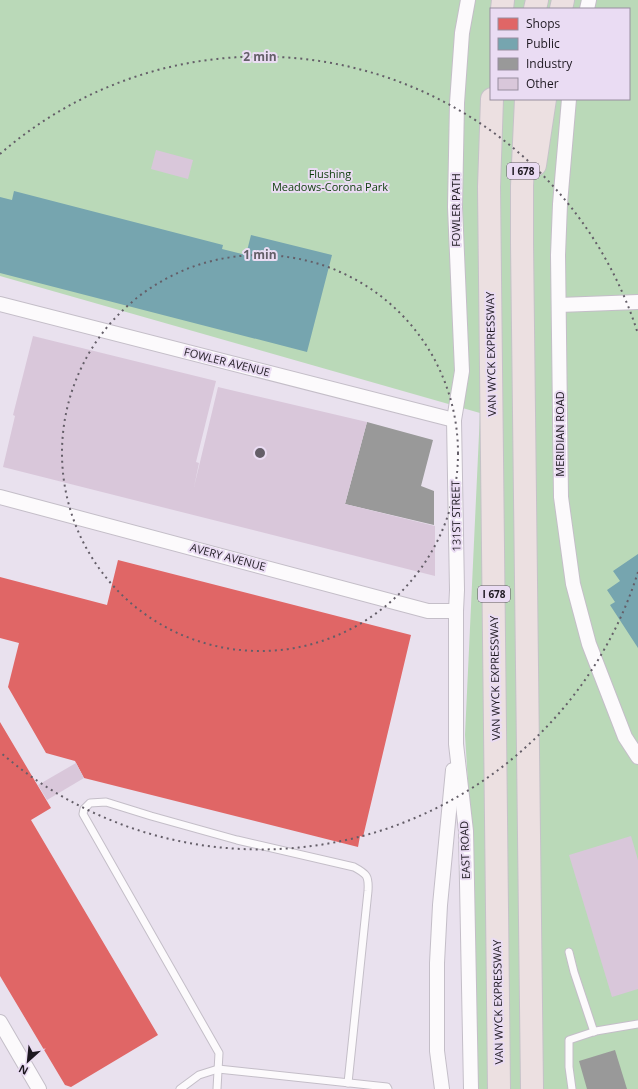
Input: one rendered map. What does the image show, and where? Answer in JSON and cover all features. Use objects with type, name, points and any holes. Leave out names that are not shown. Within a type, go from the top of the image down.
[{"type":"highway","name":"VAN WYCK EXPRESSWAY","points":[[492,100],[489,187],[499,1089]]},
{"type":"highway","name":"I 678","points":[[526,100],[522,186],[522,243],[532,1089]]},
{"type":"highway","points":[[522,243],[545,100]]},
{"type":"street","name":"FOWLER PATH","points":[[454,420],[462,371],[455,247],[457,103],[462,33],[468,0]]},
{"type":"street","name":"MERIDIAN ROAD","points":[[569,100],[560,204],[558,255],[561,498],[573,584],[589,644],[625,737],[638,757]]},
{"type":"street","points":[[559,305],[638,302]]},
{"type":"street","name":"FOWLER AVENUE","points":[[0,304],[454,420]]},
{"type":"street","name":"131ST STREET","points":[[454,420],[457,590],[456,611]]},
{"type":"street","name":"AVERY AVENUE","points":[[0,497],[428,611],[456,611]]},
{"type":"street","name":"EAST ROAD","points":[[456,611],[456,744],[466,831],[471,1089]]},
{"type":"street","points":[[442,1089],[437,1051],[437,963],[440,905],[456,744]]},
{"type":"street","points":[[0,1022],[39,1089]]},
{"type":"lane","points":[[217,1089],[219,1053],[83,814],[84,809],[90,803],[106,802],[193,828],[354,867],[365,873],[369,880],[348,1083]]},
{"type":"lane","points":[[569,952],[594,1032]]},
{"type":"lane","points":[[572,1089],[569,1067],[569,1040],[594,1032],[638,1024]]},
{"type":"lane","points":[[180,1089],[199,1075],[218,1069],[387,1087],[388,1089]]},
{"type":"green space","name":"Flushing Meadows-Corona Park","points":[[0,0],[638,0],[638,1089],[476,1089],[475,894],[465,735],[480,413],[0,276]]},
{"type":"building: Shops","points":[[118,560],[411,635],[363,837],[360,836],[358,847],[84,778],[75,761],[46,753],[8,687],[19,643],[0,638],[0,577],[107,605]]},
{"type":"building: Shops","points":[[0,722],[51,808],[31,820],[158,1035],[71,1087],[65,1085],[0,976]]},
{"type":"building: Public","points":[[14,191],[223,245],[222,249],[246,255],[251,235],[332,255],[307,352],[0,273],[0,197],[12,200]]},
{"type":"building: Public","points":[[638,554],[638,648],[610,605],[615,602],[607,590],[620,581],[613,571]]},
{"type":"building: Industry","points":[[367,422],[433,440],[421,486],[434,491],[434,525],[345,504]]},
{"type":"building: Industry","points":[[615,1050],[627,1089],[587,1089],[579,1061]]},
{"type":"building: Other","points":[[156,150],[193,160],[188,179],[151,169]]},
{"type":"building: Other","points":[[33,336],[216,381],[196,462],[199,463],[194,487],[218,387],[367,422],[345,504],[435,526],[435,576],[3,467],[15,416],[13,415]]},
{"type":"building: Other","points":[[76,763],[84,778],[47,800],[38,785]]},
{"type":"building: Other","points":[[631,836],[638,860],[638,989],[612,997],[569,855]]}]
